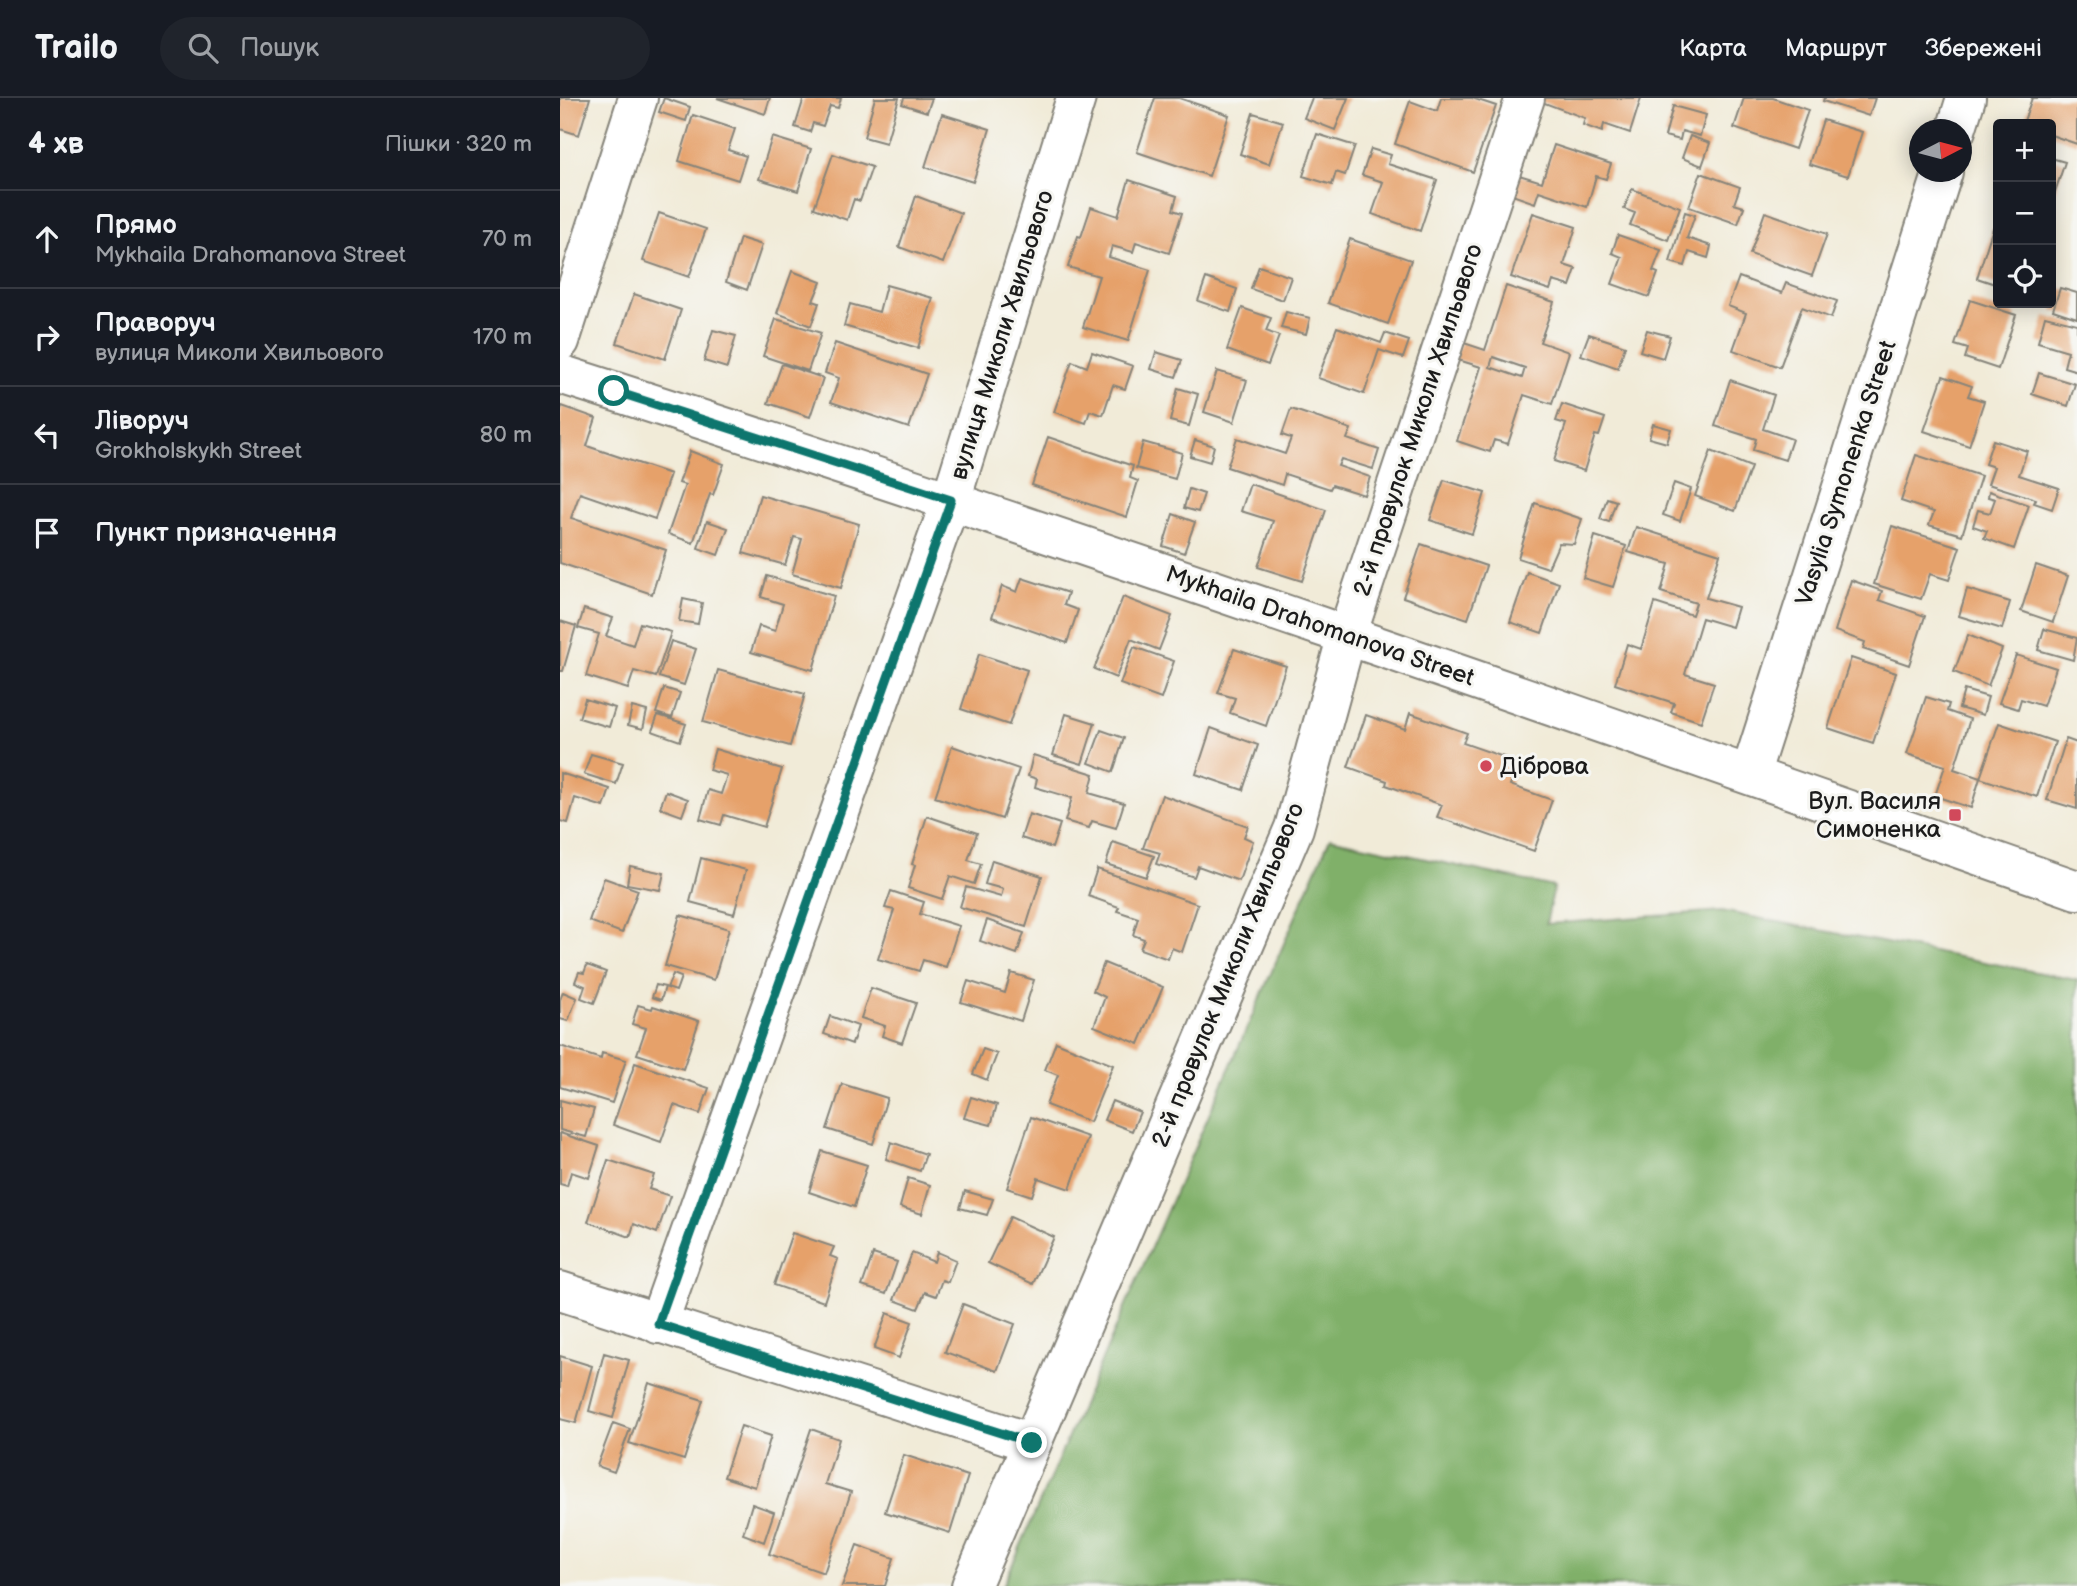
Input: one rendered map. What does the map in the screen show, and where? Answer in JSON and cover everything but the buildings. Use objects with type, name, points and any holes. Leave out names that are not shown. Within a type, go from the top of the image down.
[{"type":"street","points":[[560,341],[638,98]]},
{"type":"street","name":"вулиця Миколи Хвильового","points":[[658,1324],[951,500],[1076,98]]},
{"type":"street","name":"2-й провулок Миколи Хвильового","points":[[971,1586],[1294,828],[1347,635],[1525,98]]},
{"type":"street","points":[[1959,119],[1966,98]]},
{"type":"street","name":"Vasylia Symonenka Street","points":[[1750,775],[1940,182]]},
{"type":"street","name":"Mykhaila Drahomanova Street","points":[[560,373],[951,500],[2077,890]]},
{"type":"street","points":[[560,1291],[1032,1443]]},
{"type":"green space","points":[[1330,838],[1554,887],[1546,924],[1722,911],[2077,980],[2077,1586],[1003,1586]]},
{"type":"place","name":"Діброва","points":[[1486,766]]},
{"type":"place","name":"Вул. Василя Симоненка","points":[[1955,815]]},
{"type":"route","points":[[614,391],[951,500],[658,1324],[1032,1443]]}]
